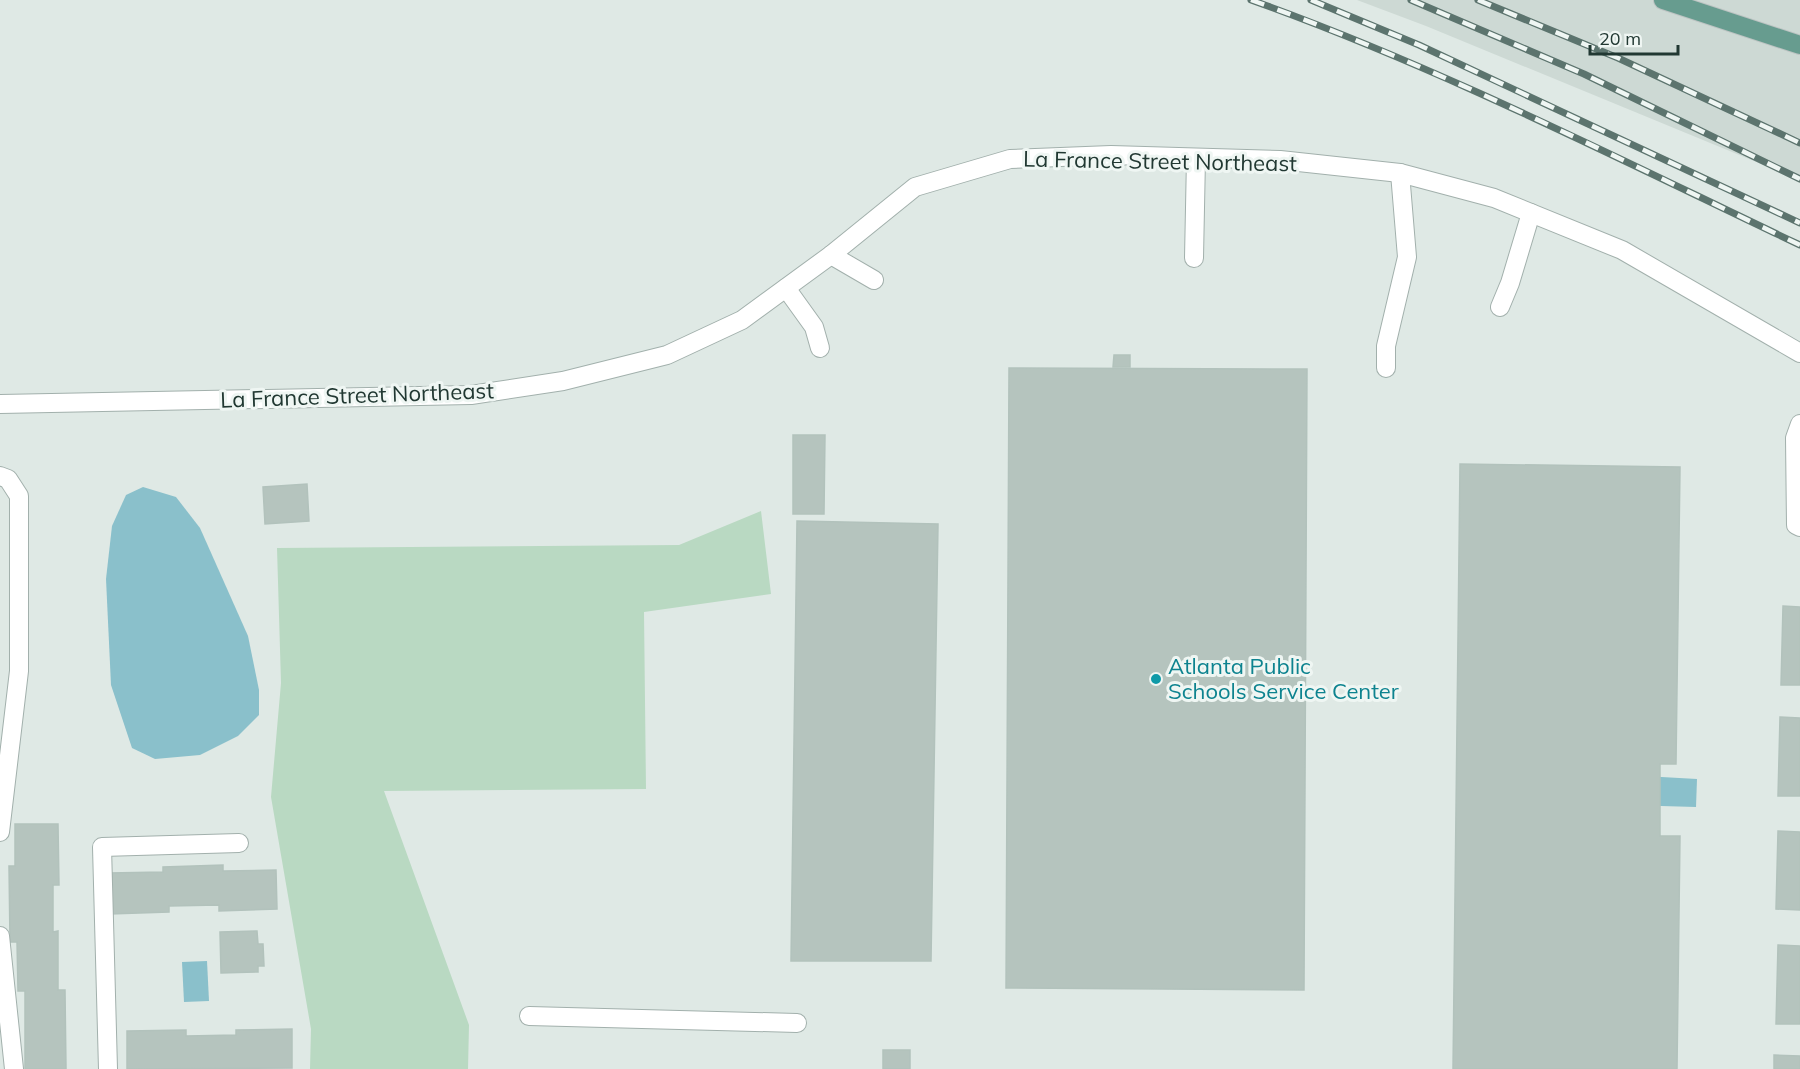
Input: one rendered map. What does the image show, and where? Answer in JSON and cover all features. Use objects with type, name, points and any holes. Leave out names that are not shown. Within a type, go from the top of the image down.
[{"type":"main road","points":[[1663,0],[1683,3],[1800,45]]},
{"type":"street","name":"La France Street Northeast","points":[[0,404],[471,395],[563,381],[667,355],[742,320],[831,255],[915,188],[1010,159],[1111,155],[1280,160],[1400,173],[1494,198],[1622,250],[1800,353]]},
{"type":"street","points":[[1194,258],[1196,158]]},
{"type":"street","points":[[1386,368],[1386,345],[1407,257],[1400,173]]},
{"type":"street","points":[[1500,307],[1510,283],[1531,213]]},
{"type":"street","points":[[831,255],[874,280]]},
{"type":"street","points":[[786,288],[814,327],[820,348]]},
{"type":"street","points":[[1800,424],[1795,438],[1796,525],[1800,527]]},
{"type":"street","points":[[0,476],[8,479],[19,496],[19,671],[0,832]]},
{"type":"street","points":[[108,1069],[102,847],[239,843]]},
{"type":"street","points":[[0,936],[14,1069]]},
{"type":"street","points":[[529,1016],[797,1023]]},
{"type":"shaded area","points":[[1357,0],[1800,0],[1800,180],[1426,26]]},
{"type":"green space","points":[[761,511],[771,594],[644,612],[646,789],[384,791],[469,1025],[468,1069],[310,1069],[311,1029],[271,797],[281,683],[277,548],[679,545]]},
{"type":"water","points":[[143,487],[176,497],[200,528],[248,636],[259,690],[259,715],[238,736],[200,755],[155,759],[132,748],[111,685],[106,579],[112,526],[126,495]]},
{"type":"water","points":[[1626,775],[1697,779],[1696,807],[1626,805]]},
{"type":"water","points":[[207,961],[209,1001],[184,1002],[182,962]]},
{"type":"building","points":[[1114,355],[1130,355],[1130,367],[1113,367]]},
{"type":"building","name":"Atlanta Public Schools Service Center","points":[[1009,368],[1307,369],[1304,990],[1006,988]]},
{"type":"building","points":[[793,435],[825,435],[824,514],[793,514]]},
{"type":"building","points":[[1460,464],[1680,467],[1676,764],[1660,764],[1660,836],[1680,836],[1677,1069],[1453,1069]]},
{"type":"building","points":[[307,484],[309,521],[265,524],[263,487]]},
{"type":"building","points":[[797,521],[938,524],[931,961],[791,961]]},
{"type":"building","points":[[1783,606],[1800,607],[1800,685],[1781,685]]},
{"type":"building","points":[[1780,717],[1800,718],[1800,796],[1778,796]]},
{"type":"building","points":[[15,824],[58,824],[59,885],[53,885],[53,932],[58,931],[58,990],[65,990],[66,1069],[25,1069],[25,991],[18,991],[17,942],[10,942],[9,866],[15,866]]},
{"type":"building","points":[[1778,831],[1800,832],[1800,910],[1776,909]]},
{"type":"building","points":[[223,865],[223,871],[276,870],[277,909],[219,911],[219,905],[169,906],[169,912],[110,914],[109,873],[163,872],[163,867]]},
{"type":"building","points":[[257,931],[258,944],[263,944],[264,966],[258,966],[258,972],[221,973],[220,932]]},
{"type":"building","points":[[1778,945],[1800,946],[1800,1024],[1776,1024]]},
{"type":"building","points":[[292,1029],[292,1068],[127,1069],[127,1031],[186,1030],[186,1036],[236,1035],[236,1030]]},
{"type":"building","points":[[883,1050],[910,1050],[910,1069],[883,1069]]},
{"type":"building","points":[[1774,1055],[1800,1056],[1800,1069],[1774,1069]]},
{"type":"railway","points":[[1251,0],[1391,54],[1460,84],[1800,245]]},
{"type":"railway","points":[[1311,0],[1419,45],[1800,223]]},
{"type":"railway","points":[[1411,0],[1584,74],[1800,179]]},
{"type":"railway","points":[[1478,0],[1618,58],[1800,143]]},
{"type":"place","name":"Atlanta Public Schools Service Center","points":[[1156,679]]}]
